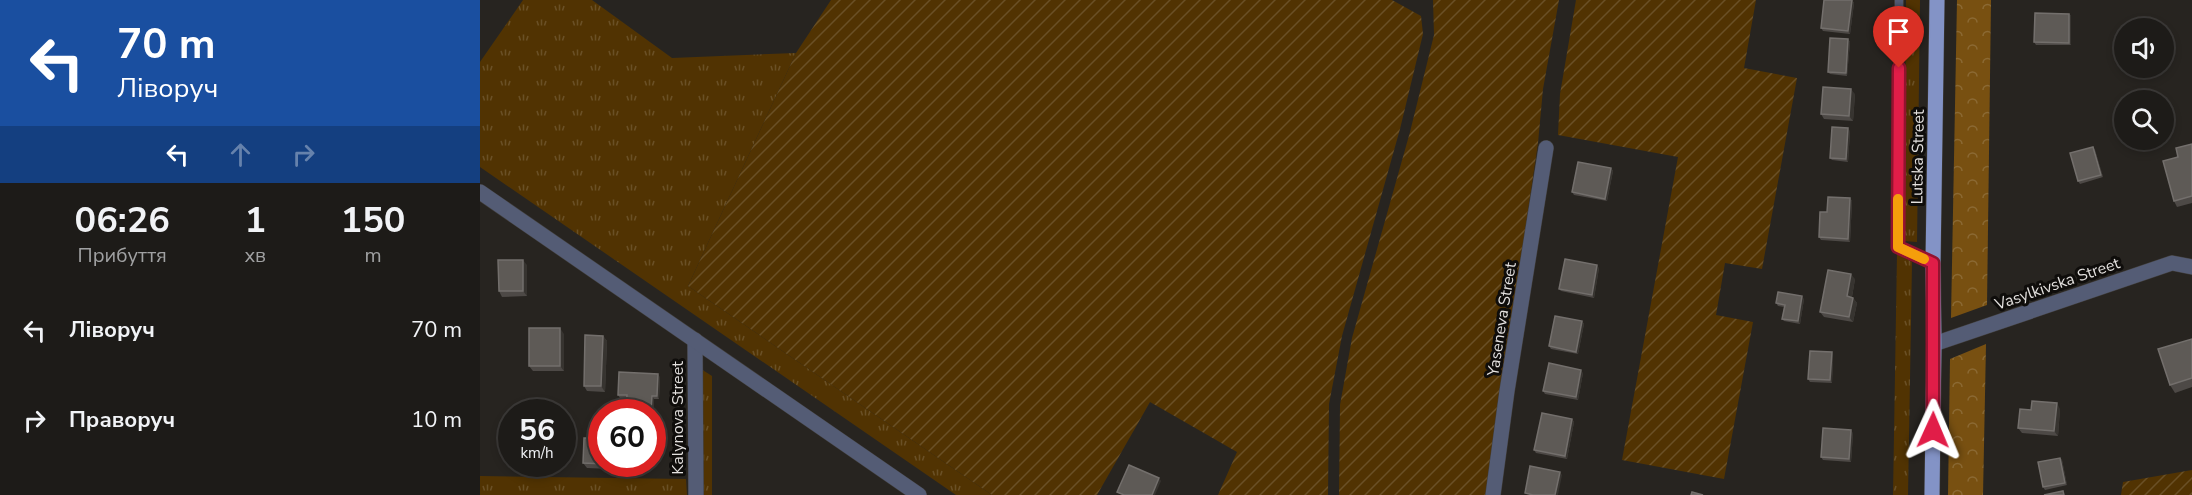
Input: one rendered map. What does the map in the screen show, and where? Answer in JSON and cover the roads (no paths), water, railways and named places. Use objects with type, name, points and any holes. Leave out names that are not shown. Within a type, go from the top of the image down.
[{"type":"main road","name":"Lutska Street","points":[[1932,495],[1937,0]]},
{"type":"street","name":"Yaseneva Street","points":[[1493,495],[1507,391],[1546,148]]},
{"type":"street","points":[[480,192],[919,495]]},
{"type":"street","name":"Vasylkivska Street","points":[[1934,344],[2172,263],[2192,267]]},
{"type":"street","name":"Kalynova Street","points":[[695,340],[696,495]]},
{"type":"lane","points":[[1899,0],[1898,247],[1933,263]]}]
